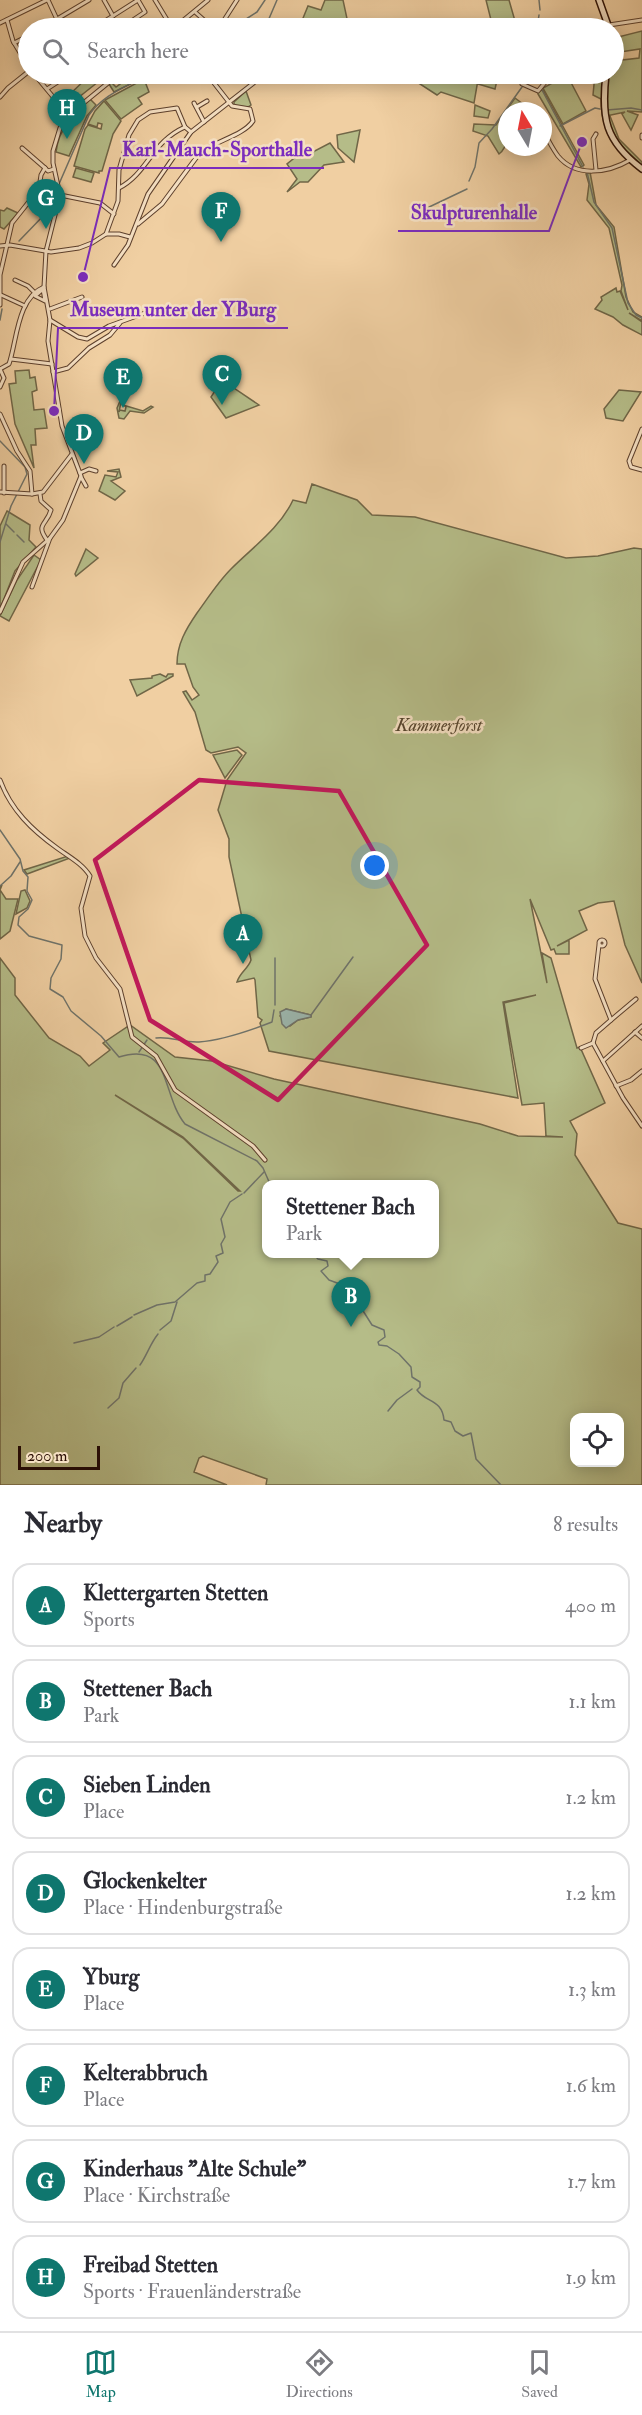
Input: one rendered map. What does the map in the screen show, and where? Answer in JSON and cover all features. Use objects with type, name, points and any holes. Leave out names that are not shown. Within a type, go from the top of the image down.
[{"type":"main road","points":[[599,0],[606,18]]},
{"type":"main road","points":[[605,84],[603,99],[606,124],[617,146],[642,169]]},
{"type":"street","points":[[0,23],[47,0],[56,18]]},
{"type":"street","points":[[60,18],[89,0]]},
{"type":"street","points":[[104,0],[113,16],[138,0],[145,12],[136,18]]},
{"type":"street","points":[[155,0],[167,18]]},
{"type":"street","points":[[187,18],[208,0]]},
{"type":"street","points":[[225,18],[237,0]]},
{"type":"street","points":[[195,12],[202,18]]},
{"type":"street","points":[[7,20],[18,50]]},
{"type":"street","points":[[624,24],[642,20]]},
{"type":"street","points":[[14,43],[18,41]]},
{"type":"street","points":[[0,97],[18,80]]},
{"type":"street","points":[[43,84],[54,98],[61,116]]},
{"type":"street","points":[[48,89],[55,84]]},
{"type":"street","points":[[86,486],[62,426],[48,341],[50,309],[44,287],[46,251],[59,193],[53,163],[54,143],[64,123],[81,105],[107,84]]},
{"type":"street","points":[[136,226],[162,204],[206,147],[250,125],[253,117],[250,109],[235,107],[229,103],[215,84]]},
{"type":"street","points":[[114,265],[128,245],[148,194],[191,132],[253,84]]},
{"type":"street","points":[[522,84],[538,91],[544,84]]},
{"type":"street","points":[[204,122],[196,105],[207,101]]},
{"type":"street","points":[[106,234],[118,201],[119,170],[129,135],[138,120],[150,112],[177,108],[185,127],[191,132]]},
{"type":"street","points":[[119,188],[133,179],[163,140],[185,127]]},
{"type":"street","points":[[596,134],[593,139],[596,170]]},
{"type":"street","points":[[552,146],[568,165],[583,170],[614,168],[630,160]]},
{"type":"street","points":[[22,148],[48,171],[54,169]]},
{"type":"street","points":[[0,305],[0,275],[12,223],[39,189],[44,167],[47,163],[53,163]]},
{"type":"street","points":[[59,193],[100,203],[114,214]]},
{"type":"street","points":[[0,246],[46,251],[79,248],[106,234],[130,237]]},
{"type":"street","points":[[15,280],[28,286],[35,293]]},
{"type":"street","points":[[0,387],[4,378],[0,369],[9,364],[18,325],[26,306],[35,293],[44,287]]},
{"type":"street","points":[[1,295],[26,306]]},
{"type":"street","points":[[50,309],[82,297]]},
{"type":"street","points":[[50,320],[78,337],[87,339],[122,321],[145,313]]},
{"type":"street","points":[[53,372],[68,368],[89,348],[110,335],[122,321]]},
{"type":"street","points":[[11,359],[52,364]]},
{"type":"street","points":[[0,414],[17,451],[27,464],[32,494]]},
{"type":"street","points":[[642,429],[629,461],[631,467],[642,470]]},
{"type":"street","points":[[4,466],[2,493],[40,494],[48,487],[72,454]]},
{"type":"street","points":[[0,612],[23,562],[49,539],[63,520],[80,474],[89,469],[96,471]]},
{"type":"street","points":[[40,494],[41,501],[51,510],[41,527],[42,533],[49,539]]},
{"type":"street","points":[[32,587],[42,566],[49,539]]},
{"type":"street","points":[[0,780],[13,807],[30,827],[82,866],[90,876],[81,908],[85,936],[96,958],[120,989],[132,1037],[160,1061],[175,1090],[253,1146],[265,1160]]},
{"type":"street","points":[[599,945],[595,979],[610,1020]]},
{"type":"street","points":[[581,1048],[593,1042],[596,1033],[636,999]]},
{"type":"street","points":[[603,1061],[642,1026]]},
{"type":"street","points":[[635,1032],[642,1038]]},
{"type":"street","points":[[593,1042],[616,1086],[642,1126]]},
{"type":"street","points":[[616,1086],[631,1080],[642,1071]]},
{"type":"highlighted area","points":[[199,780],[339,791],[427,945],[278,1100],[150,1020],[95,860]]},
{"type":"green space","points":[[325,0],[343,0],[347,18],[303,18],[308,6],[321,10]]},
{"type":"green space","points":[[486,0],[509,0],[514,18],[490,18]]},
{"type":"green space","points":[[642,31],[642,112],[627,111],[638,115],[631,130],[622,114],[625,112],[606,116],[616,147],[604,124],[601,99],[593,95],[594,84],[624,84],[624,60],[639,58],[640,49],[624,51],[624,36]]},
{"type":"green space","points":[[81,84],[95,84],[74,101],[69,95]]},
{"type":"green space","points":[[109,84],[116,87],[120,84],[131,84],[114,92]]},
{"type":"green space","points":[[135,84],[146,84],[149,92],[138,98],[142,104],[121,119],[105,100]]},
{"type":"green space","points":[[420,84],[477,84],[474,103],[441,92],[437,95]]},
{"type":"green space","points":[[478,84],[496,84],[495,89]]},
{"type":"green space","points":[[550,84],[572,84],[586,111],[563,124],[543,88]]},
{"type":"green space","points":[[543,90],[550,102],[543,102],[538,91]]},
{"type":"green space","points":[[246,91],[251,105],[248,107],[234,106],[234,102]]},
{"type":"green space","points":[[90,99],[96,105],[87,116],[69,156],[56,152],[60,136],[68,122]]},
{"type":"green space","points":[[104,101],[121,121],[113,134],[102,171],[99,173],[74,166],[85,129],[88,125],[101,129],[102,124],[98,123],[97,127],[88,124]]},
{"type":"green space","points":[[475,105],[490,111],[488,118],[474,116]]},
{"type":"green space","points":[[552,106],[584,165],[581,167],[552,118]]},
{"type":"green space","points":[[610,116],[619,139],[642,162],[642,165],[616,141],[607,117]]},
{"type":"green space","points":[[498,122],[498,152],[488,136],[473,131],[474,124],[496,125]]},
{"type":"green space","points":[[360,130],[354,162],[338,148],[337,135]]},
{"type":"green space","points":[[330,143],[344,162],[324,165],[308,182],[300,182],[287,192],[297,179],[287,164],[303,151],[311,153]]},
{"type":"green space","points":[[76,168],[94,173],[91,182],[73,177]]},
{"type":"green space","points":[[590,172],[596,205],[614,227],[626,297],[633,312],[642,317],[642,321],[629,313],[642,322],[642,335],[595,309],[602,300],[601,297],[616,288],[617,292],[620,291],[628,310],[621,291],[622,285],[609,228],[587,200],[589,184],[586,174]]},
{"type":"green space","points":[[7,208],[18,213],[4,229],[0,227],[0,210],[4,211]]},
{"type":"green space","points":[[29,370],[30,378],[35,377],[37,390],[32,392],[34,410],[44,409],[47,428],[35,429],[36,445],[31,445],[34,468],[15,424],[9,384],[16,383],[15,371]]},
{"type":"green space","points":[[222,380],[259,405],[226,418],[211,397]]},
{"type":"green space","points":[[619,390],[641,392],[623,421],[606,418],[604,409]]},
{"type":"green space","points":[[127,399],[121,402],[119,412],[120,410],[125,411],[126,407],[123,405],[143,411],[153,407],[144,413],[130,411],[124,419],[119,418],[117,408],[120,401]]},
{"type":"green space","points":[[119,469],[121,477],[111,481],[125,491],[115,500],[99,491],[105,475],[116,477],[118,472],[107,471]]},
{"type":"green space","name":"Kammerforst","points":[[312,484],[357,500],[372,515],[415,517],[566,558],[598,556],[634,548],[642,549],[642,983],[625,945],[614,901],[598,903],[579,911],[587,930],[557,946],[569,940],[569,954],[556,954],[554,949],[551,950],[530,899],[547,983],[542,953],[551,958],[577,1048],[580,1047],[605,1103],[570,1121],[577,1134],[575,1155],[618,1223],[642,1229],[642,1485],[266,1485],[267,1479],[203,1456],[199,1458],[194,1472],[227,1485],[0,1485],[0,958],[15,978],[15,995],[49,1038],[80,1056],[89,1066],[110,1050],[103,1043],[130,1025],[175,1057],[212,1061],[274,1079],[480,1124],[518,1136],[563,1137],[546,1136],[544,1103],[522,1105],[504,1003],[536,995],[503,1002],[518,1098],[269,1051],[260,1023],[262,1020],[258,1017],[255,980],[254,978],[237,982],[251,960],[229,857],[229,839],[218,810],[227,780],[246,753],[238,747],[211,753],[206,750],[195,712],[183,692],[186,691],[192,700],[199,695],[193,687],[185,664],[177,664],[177,657],[180,643],[189,625],[209,596],[231,569],[265,537],[288,510],[293,500],[306,503]],"holes":[[[286,1009],[311,1015],[290,1026],[280,1016]],[[115,1095],[183,1137],[240,1191],[183,1138]]]},
{"type":"green space","points":[[7,511],[30,525],[29,540],[36,547],[15,571],[0,609],[0,526]]},
{"type":"green space","points":[[86,549],[98,558],[76,576],[75,574]]},
{"type":"green space","points":[[34,555],[41,560],[9,621],[0,616],[17,580]]},
{"type":"green space","points":[[160,674],[166,677],[168,674],[173,674],[173,676],[137,696],[130,680],[152,678]]},
{"type":"green space","points":[[237,750],[242,755],[225,778],[213,755]]},
{"type":"green space","points":[[68,856],[70,858],[27,874],[24,870]]},
{"type":"green space","points":[[0,890],[6,899],[18,899],[10,931],[0,939]]},
{"type":"green space","points":[[25,890],[30,901],[27,908],[16,914],[21,891]]},
{"type":"water","points":[[286,1009],[311,1015],[311,1017],[298,1020],[286,1028],[282,1024],[280,1012]]},
{"type":"waterway","points":[[248,18],[257,12],[265,0]]},
{"type":"waterway","points":[[269,18],[277,0]]},
{"type":"waterway","points":[[539,0],[540,10]]},
{"type":"waterway","points":[[59,184],[89,115],[102,101],[130,84]]},
{"type":"waterway","points":[[469,181],[475,167],[479,143],[522,87]]},
{"type":"waterway","points":[[542,90],[583,167]]},
{"type":"waterway","points":[[560,126],[595,108],[600,109]]},
{"type":"waterway","points":[[607,110],[631,108],[642,110]]},
{"type":"waterway","points":[[587,172],[594,202],[612,228],[628,303],[636,315],[642,318]]},
{"type":"waterway","points":[[19,241],[45,214],[57,189]]},
{"type":"waterway","points":[[427,208],[467,189]]},
{"type":"waterway","points":[[0,320],[2,309]]},
{"type":"waterway","points":[[0,441],[25,467],[27,474],[11,506],[0,542]]},
{"type":"waterway","points":[[6,524],[14,532]]},
{"type":"waterway","points":[[17,535],[24,542]]},
{"type":"waterway","points":[[0,830],[20,859],[23,871],[28,877],[27,891],[32,900],[28,909],[19,917],[18,925],[29,936],[62,945],[61,959],[51,978],[50,989],[63,997],[71,1011],[101,1036],[119,1057],[136,1054],[148,1056],[157,1063],[177,1112],[185,1124],[257,1161],[268,1180]]},
{"type":"waterway","points":[[0,886],[11,876],[20,862]]},
{"type":"waterway","points":[[311,1015],[353,957]]},
{"type":"waterway","points":[[275,958],[275,1005]]},
{"type":"waterway","points":[[156,1038],[199,1042],[227,1037],[272,1022],[274,1010]]},
{"type":"waterway","points":[[139,1052],[147,1040]]},
{"type":"waterway","points":[[244,1193],[264,1172]]},
{"type":"waterway","points":[[134,1315],[157,1305],[175,1302],[197,1283],[205,1281],[205,1275],[210,1274],[218,1262],[216,1256],[223,1253],[221,1244],[225,1237],[221,1219],[230,1202],[242,1194]]},
{"type":"waterway","points":[[317,1258],[327,1261],[328,1266],[321,1271],[329,1280],[348,1287],[372,1325],[384,1330],[385,1337],[378,1342],[379,1345],[387,1346],[399,1354],[411,1367],[412,1377],[420,1382],[417,1390],[440,1408],[444,1420],[451,1422],[455,1431],[463,1436],[471,1433],[476,1459],[501,1485]]},
{"type":"waterway","points":[[160,1330],[171,1321],[177,1302]]},
{"type":"waterway","points":[[117,1326],[132,1317]]},
{"type":"waterway","points":[[74,1343],[99,1337],[114,1327]]},
{"type":"waterway","points":[[140,1365],[158,1334]]},
{"type":"waterway","points":[[108,1408],[119,1398],[123,1383],[136,1368]]},
{"type":"waterway","points":[[388,1411],[397,1400],[412,1389]]},
{"type":"place","name":"Freibad Stetten","points":[[67,139]]},
{"type":"place","name":"Skulpturenhalle","points":[[582,142]]},
{"type":"place","name":"Kinderhaus \"Alte Schule\"","points":[[46,229]]},
{"type":"place","name":"Kelterabbruch","points":[[221,242]]},
{"type":"place","name":"Karl-Mauch-Sporthalle","points":[[83,277]]},
{"type":"place","name":"Sieben Linden","points":[[222,405]]},
{"type":"place","name":"Yburg","points":[[123,408]]},
{"type":"place","name":"Museum unter der YBurg","points":[[54,411]]},
{"type":"place","name":"Glockenkelter","points":[[84,464]]},
{"type":"place","name":"Klettergarten Stetten","points":[[243,964]]},
{"type":"place","name":"Stettener Bach","points":[[351,1327]]}]
